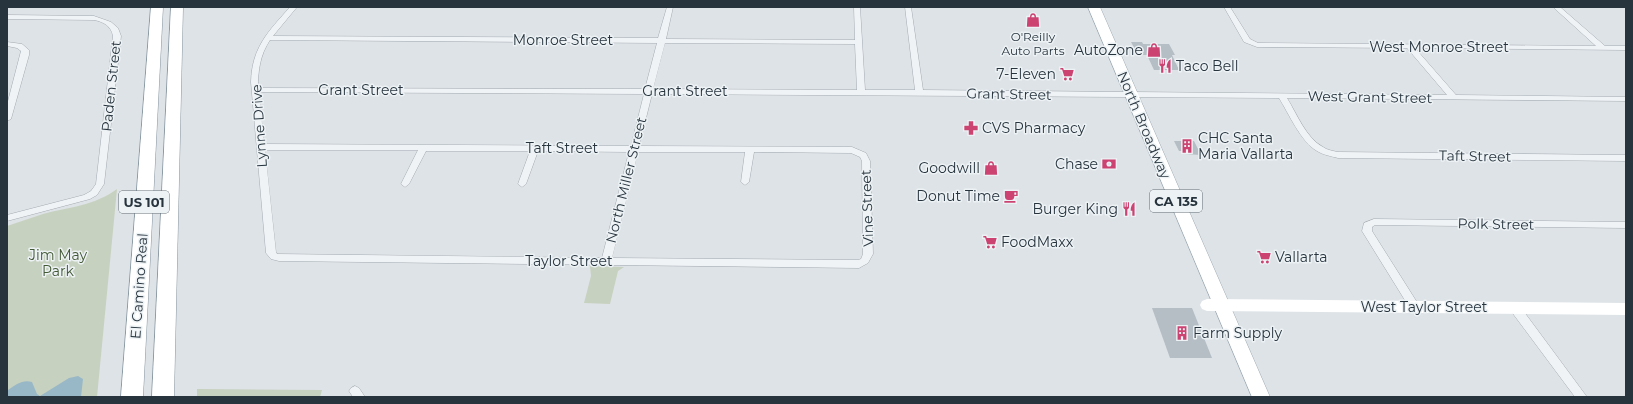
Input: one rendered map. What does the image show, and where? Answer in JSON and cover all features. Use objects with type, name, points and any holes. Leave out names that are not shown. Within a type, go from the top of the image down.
[{"type":"highway","name":"El Camino Real","points":[[132,397],[157,7]]},
{"type":"highway","name":"El Camino Real","points":[[164,397],[177,7]]},
{"type":"main road","name":"North Broadway","points":[[1094,7],[1132,95],[1214,305],[1261,397]]},
{"type":"street","name":"Lynne Drive","points":[[274,257],[271,253],[260,147],[255,90],[256,66],[260,51],[267,38],[294,7]]},
{"type":"street","name":"North Miller Street","points":[[606,261],[670,7]]},
{"type":"street","points":[[857,7],[861,92]]},
{"type":"street","points":[[908,7],[919,93]]},
{"type":"street","name":"West Monroe Street","points":[[1227,7],[1247,40],[1253,44],[1410,47],[1626,48]]},
{"type":"street","points":[[1556,7],[1603,48]]},
{"type":"street","name":"Paden Street","points":[[7,17],[94,18],[104,20],[116,30],[117,36],[100,184],[94,193],[87,197],[7,218]]},
{"type":"street","name":"Monroe Street","points":[[267,38],[859,42]]},
{"type":"street","points":[[7,44],[19,46],[25,50],[26,55],[9,105],[7,119]]},
{"type":"street","points":[[1410,47],[1454,98]]},
{"type":"street","name":"Grant Street","points":[[255,90],[861,92],[1114,95]]},
{"type":"street","name":"West Grant Street","points":[[1114,95],[1626,99]]},
{"type":"street","name":"Taft Street","points":[[1282,96],[1311,141],[1325,152],[1338,155],[1626,158]]},
{"type":"street","name":"Taft Street","points":[[260,147],[852,150],[863,155]]},
{"type":"street","points":[[405,184],[423,148]]},
{"type":"street","points":[[522,184],[535,148]]},
{"type":"street","points":[[745,182],[750,150]]},
{"type":"street","name":"Vine Street","points":[[863,155],[866,161],[868,254],[865,261]]},
{"type":"street","name":"Polk Street","points":[[1415,307],[1367,231],[1367,225],[1374,222],[1626,226]]},
{"type":"street","name":"Taylor Street","points":[[274,257],[376,260],[851,264],[858,264],[865,261]]},
{"type":"street","name":"West Taylor Street","points":[[1214,305],[1626,309]]},
{"type":"street","points":[[1515,308],[1581,397]]},
{"type":"green space","name":"Jim May Park","points":[[117,189],[97,397],[7,397],[7,226],[43,214],[90,203]]},
{"type":"green space","points":[[590,266],[624,267],[618,271],[610,304],[584,303],[591,276]]},
{"type":"green space","points":[[197,389],[322,390],[320,397],[197,397]]},
{"type":"water","points":[[78,376],[83,379],[81,397],[7,397],[8,390],[16,384],[25,381],[32,382],[37,394],[40,396],[69,378]]},
{"type":"building","points":[[1131,42],[1142,42],[1143,44],[1169,44],[1175,55],[1172,55],[1179,70],[1154,70],[1147,55],[1138,55]]},
{"type":"building","name":"CHC Santa Maria Vallarta","points":[[1174,141],[1194,141],[1201,155],[1185,154],[1184,151],[1179,151]]},
{"type":"building","name":"Farm Supply","points":[[1152,308],[1192,308],[1212,358],[1170,358]]},
{"type":"place","name":"O'Reilly Auto Parts","points":[[1033,20]]},
{"type":"place","name":"AutoZone","points":[[1154,50]]},
{"type":"place","name":"Taco Bell","points":[[1165,66]]},
{"type":"place","name":"7-Eleven","points":[[1067,74]]},
{"type":"place","name":"CVS Pharmacy","points":[[971,128]]},
{"type":"place","name":"CHC Santa Maria Vallarta","points":[[1187,146]]},
{"type":"place","name":"Chase","points":[[1109,164]]},
{"type":"place","name":"Goodwill","points":[[991,168]]},
{"type":"place","name":"Donut Time","points":[[1011,196]]},
{"type":"place","name":"Burger King","points":[[1129,209]]},
{"type":"place","name":"FoodMaxx","points":[[990,242]]},
{"type":"place","name":"Vallarta","points":[[1264,257]]},
{"type":"place","name":"Farm Supply","points":[[1182,333]]}]
